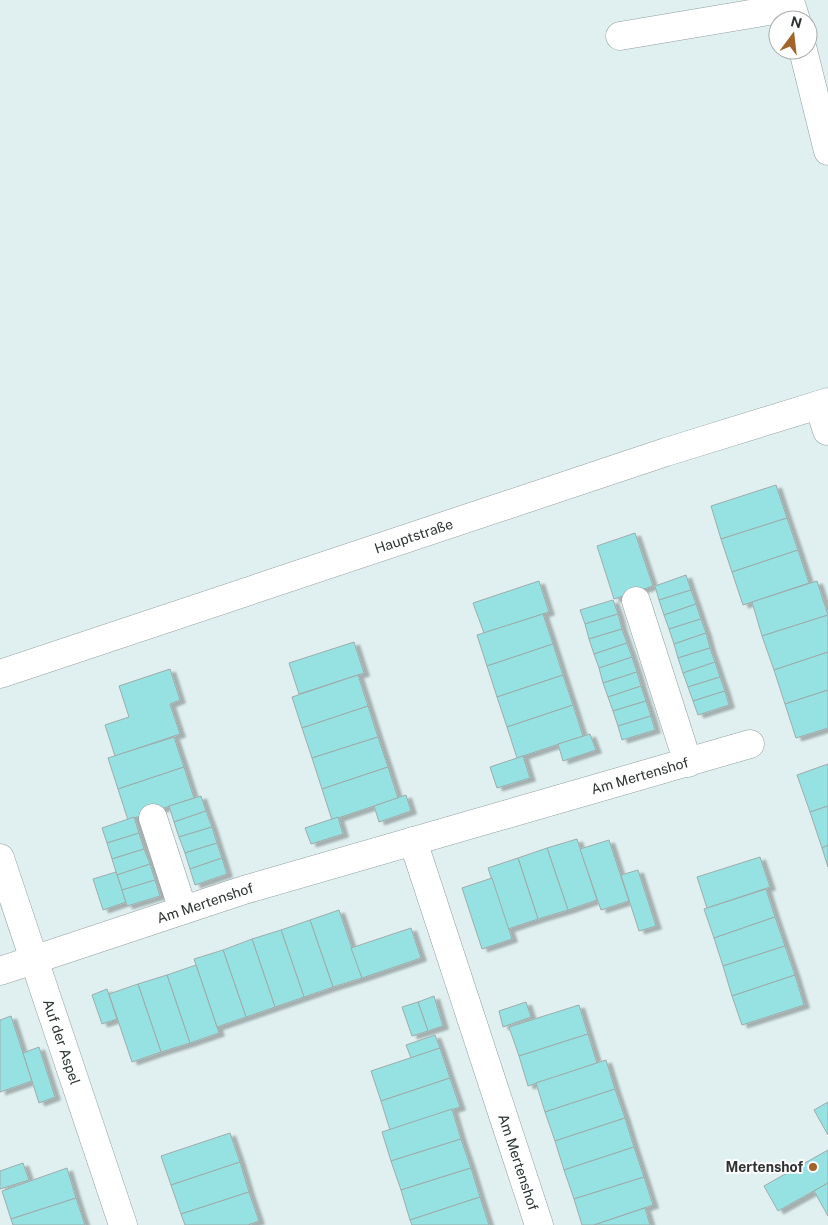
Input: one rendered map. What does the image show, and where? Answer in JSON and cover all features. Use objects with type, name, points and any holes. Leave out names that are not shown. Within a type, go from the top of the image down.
[{"type":"street","points":[[774,10],[792,7],[793,10]]},
{"type":"street","points":[[620,36],[768,11]]},
{"type":"street","points":[[805,60],[828,151]]},
{"type":"street","points":[[824,403],[827,431]]},
{"type":"street","name":"Hauptstraße","points":[[0,674],[666,452],[824,403]]},
{"type":"street","points":[[636,601],[688,763]]},
{"type":"street","name":"Am Mertenshof","points":[[0,971],[244,890],[750,744]]},
{"type":"street","points":[[154,818],[183,910]]},
{"type":"street","name":"Am Mertenshof","points":[[413,841],[539,1225]]},
{"type":"street","name":"Auf der Aspel","points":[[0,858],[123,1225]]},
{"type":"building","points":[[776,485],[787,518],[721,539],[711,506]]},
{"type":"building","points":[[787,518],[798,550],[732,572],[721,539]]},
{"type":"building","points":[[635,533],[653,586],[614,599],[597,546]]},
{"type":"building","points":[[798,550],[809,583],[743,605],[732,572]]},
{"type":"building","points":[[686,575],[691,590],[659,600],[655,586]]},
{"type":"building","points":[[539,581],[549,612],[484,633],[473,603]]},
{"type":"building","points":[[817,581],[828,615],[762,636],[752,602]]},
{"type":"building","points":[[691,590],[696,604],[664,615],[659,600]]},
{"type":"building","points":[[613,600],[618,614],[585,624],[580,610]]},
{"type":"building","points":[[696,604],[701,619],[669,629],[664,615]]},
{"type":"building","points":[[543,614],[553,644],[487,666],[477,635]]},
{"type":"building","points":[[618,614],[622,629],[589,639],[585,624]]},
{"type":"building","points":[[828,615],[828,652],[774,670],[762,636]]},
{"type":"building","points":[[701,619],[706,633],[674,644],[669,629]]},
{"type":"building","points":[[622,629],[627,643],[594,654],[589,639]]},
{"type":"building","points":[[706,633],[710,648],[678,658],[674,644]]},
{"type":"building","points":[[354,642],[364,673],[299,694],[289,663]]},
{"type":"building","points":[[627,643],[632,657],[599,668],[594,654]]},
{"type":"building","points":[[553,644],[563,675],[497,697],[487,666]]},
{"type":"building","points":[[710,648],[715,662],[683,673],[678,658]]},
{"type":"building","points":[[828,652],[828,690],[785,704],[774,670]]},
{"type":"building","points":[[632,657],[637,672],[603,683],[599,668]]},
{"type":"building","points":[[715,662],[720,677],[688,687],[683,673]]},
{"type":"building","points":[[170,669],[180,700],[170,704],[180,734],[115,756],[105,725],[129,717],[119,686]]},
{"type":"building","points":[[637,672],[641,686],[608,697],[603,683]]},
{"type":"building","points":[[358,675],[368,706],[302,728],[292,697]]},
{"type":"building","points":[[563,675],[573,705],[507,727],[497,697]]},
{"type":"building","points":[[720,677],[725,691],[693,701],[688,687]]},
{"type":"building","points":[[641,686],[646,701],[613,711],[608,697]]},
{"type":"building","points":[[828,690],[828,728],[796,738],[785,704]]},
{"type":"building","points":[[725,691],[729,705],[698,715],[693,701]]},
{"type":"building","points":[[646,701],[651,716],[618,726],[613,711]]},
{"type":"building","points":[[573,705],[583,736],[517,758],[507,727]]},
{"type":"building","points":[[368,706],[378,737],[312,758],[302,728]]},
{"type":"building","points":[[651,716],[655,730],[622,740],[618,726]]},
{"type":"building","points":[[590,734],[596,750],[563,761],[558,744]]},
{"type":"building","points":[[174,737],[184,767],[118,789],[108,758]]},
{"type":"building","points":[[378,737],[388,767],[322,789],[312,758]]},
{"type":"building","points":[[523,756],[530,778],[497,788],[490,767]]},
{"type":"building","points":[[828,764],[828,806],[810,812],[797,775]]},
{"type":"building","points":[[184,767],[194,798],[128,820],[118,789]]},
{"type":"building","points":[[388,767],[398,798],[332,820],[322,789]]},
{"type":"building","points":[[406,795],[411,811],[379,822],[374,806]]},
{"type":"building","points":[[201,796],[206,811],[174,822],[169,806]]},
{"type":"building","points":[[828,806],[828,845],[822,848],[810,812]]},
{"type":"building","points":[[206,811],[212,827],[179,837],[174,822]]},
{"type":"building","points":[[134,817],[139,833],[107,843],[102,828]]},
{"type":"building","points":[[338,817],[343,834],[311,844],[305,828]]},
{"type":"building","points":[[212,827],[217,843],[185,853],[179,837]]},
{"type":"building","points":[[139,833],[144,849],[112,859],[107,843]]},
{"type":"building","points":[[577,839],[597,900],[568,910],[547,848]]},
{"type":"building","points":[[609,840],[629,901],[601,910],[580,849]]},
{"type":"building","points":[[217,843],[222,858],[190,869],[185,853]]},
{"type":"building","points":[[828,845],[828,867],[822,848]]},
{"type":"building","points":[[547,848],[568,910],[538,919],[518,858]]},
{"type":"building","points":[[144,849],[150,864],[117,875],[112,859]]},
{"type":"building","points":[[760,857],[770,887],[707,908],[697,877]]},
{"type":"building","points":[[222,858],[227,874],[195,885],[190,869]]},
{"type":"building","points":[[518,858],[538,919],[508,929],[488,868]]},
{"type":"building","points":[[150,864],[155,880],[122,890],[117,875]]},
{"type":"building","points":[[638,870],[656,926],[639,931],[621,875]]},
{"type":"building","points":[[116,872],[126,902],[103,910],[93,879]]},
{"type":"building","points":[[492,878],[512,939],[482,949],[462,888]]},
{"type":"building","points":[[155,880],[160,896],[127,906],[122,890]]},
{"type":"building","points":[[766,889],[775,917],[714,938],[704,909]]},
{"type":"building","points":[[339,910],[362,978],[333,987],[310,920]]},
{"type":"building","points":[[775,917],[785,946],[723,966],[714,938]]},
{"type":"building","points":[[310,920],[333,987],[304,997],[281,930]]},
{"type":"building","points":[[411,928],[421,958],[362,978],[351,948]]},
{"type":"building","points":[[281,930],[304,997],[275,1007],[252,939]]},
{"type":"building","points":[[252,939],[275,1007],[246,1017],[223,950]]},
{"type":"building","points":[[785,946],[795,975],[732,996],[723,966]]},
{"type":"building","points":[[223,950],[246,1017],[217,1027],[194,959]]},
{"type":"building","points":[[196,965],[219,1033],[190,1043],[167,975]]},
{"type":"building","points":[[167,975],[190,1043],[161,1052],[138,984]]},
{"type":"building","points":[[795,975],[804,1005],[742,1025],[732,996]]},
{"type":"building","points":[[138,984],[161,1052],[132,1062],[109,994]]},
{"type":"building","points":[[107,989],[117,1019],[102,1024],[92,995]]},
{"type":"building","points":[[434,996],[443,1026],[428,1031],[418,1002]]},
{"type":"building","points":[[418,1002],[428,1031],[412,1036],[402,1007]]},
{"type":"building","points":[[526,1002],[531,1017],[503,1027],[499,1011]]},
{"type":"building","points":[[579,1005],[588,1034],[519,1056],[509,1027]]},
{"type":"building","points":[[11,1016],[32,1081],[0,1092],[0,1020]]},
{"type":"building","points":[[588,1034],[597,1063],[528,1086],[519,1056]]},
{"type":"building","points":[[435,1035],[440,1048],[411,1058],[406,1045]]},
{"type":"building","points":[[39,1047],[55,1097],[39,1103],[23,1053]]},
{"type":"building","points":[[440,1048],[450,1078],[381,1101],[371,1071]]},
{"type":"building","points":[[606,1060],[615,1089],[545,1112],[536,1083]]},
{"type":"building","points":[[450,1078],[460,1107],[390,1130],[381,1101]]},
{"type":"building","points":[[615,1089],[625,1118],[555,1141],[545,1112]]},
{"type":"building","name":"Mertenshof","points":[[828,1102],[828,1135],[814,1110]]},
{"type":"building","points":[[452,1109],[461,1139],[391,1161],[382,1132]]},
{"type":"building","points":[[625,1118],[634,1147],[564,1170],[555,1141]]},
{"type":"building","points":[[230,1133],[240,1162],[171,1185],[161,1156]]},
{"type":"building","points":[[461,1139],[471,1168],[401,1190],[391,1161]]},
{"type":"building","points":[[634,1147],[644,1177],[574,1199],[564,1170]]},
{"type":"building","name":"Mertenshof","points":[[828,1150],[828,1183],[778,1211],[764,1186]]},
{"type":"building","points":[[240,1162],[249,1192],[181,1214],[171,1185]]},
{"type":"building","points":[[23,1163],[29,1180],[0,1189],[0,1171]]},
{"type":"building","points":[[67,1168],[76,1198],[11,1219],[2,1191]]},
{"type":"building","points":[[471,1168],[480,1197],[410,1220],[401,1190]]},
{"type":"building","points":[[644,1177],[653,1205],[594,1225],[582,1225],[574,1199]]},
{"type":"building","points":[[828,1183],[828,1216],[814,1191]]},
{"type":"building","points":[[249,1192],[259,1221],[248,1225],[185,1225],[181,1214]]},
{"type":"building","points":[[480,1197],[489,1225],[412,1225],[410,1220]]},
{"type":"building","points":[[76,1198],[85,1225],[13,1225],[11,1219]]},
{"type":"building","points":[[645,1208],[650,1225],[594,1225]]},
{"type":"place","name":"Mertenshof","points":[[813,1167]]}]
